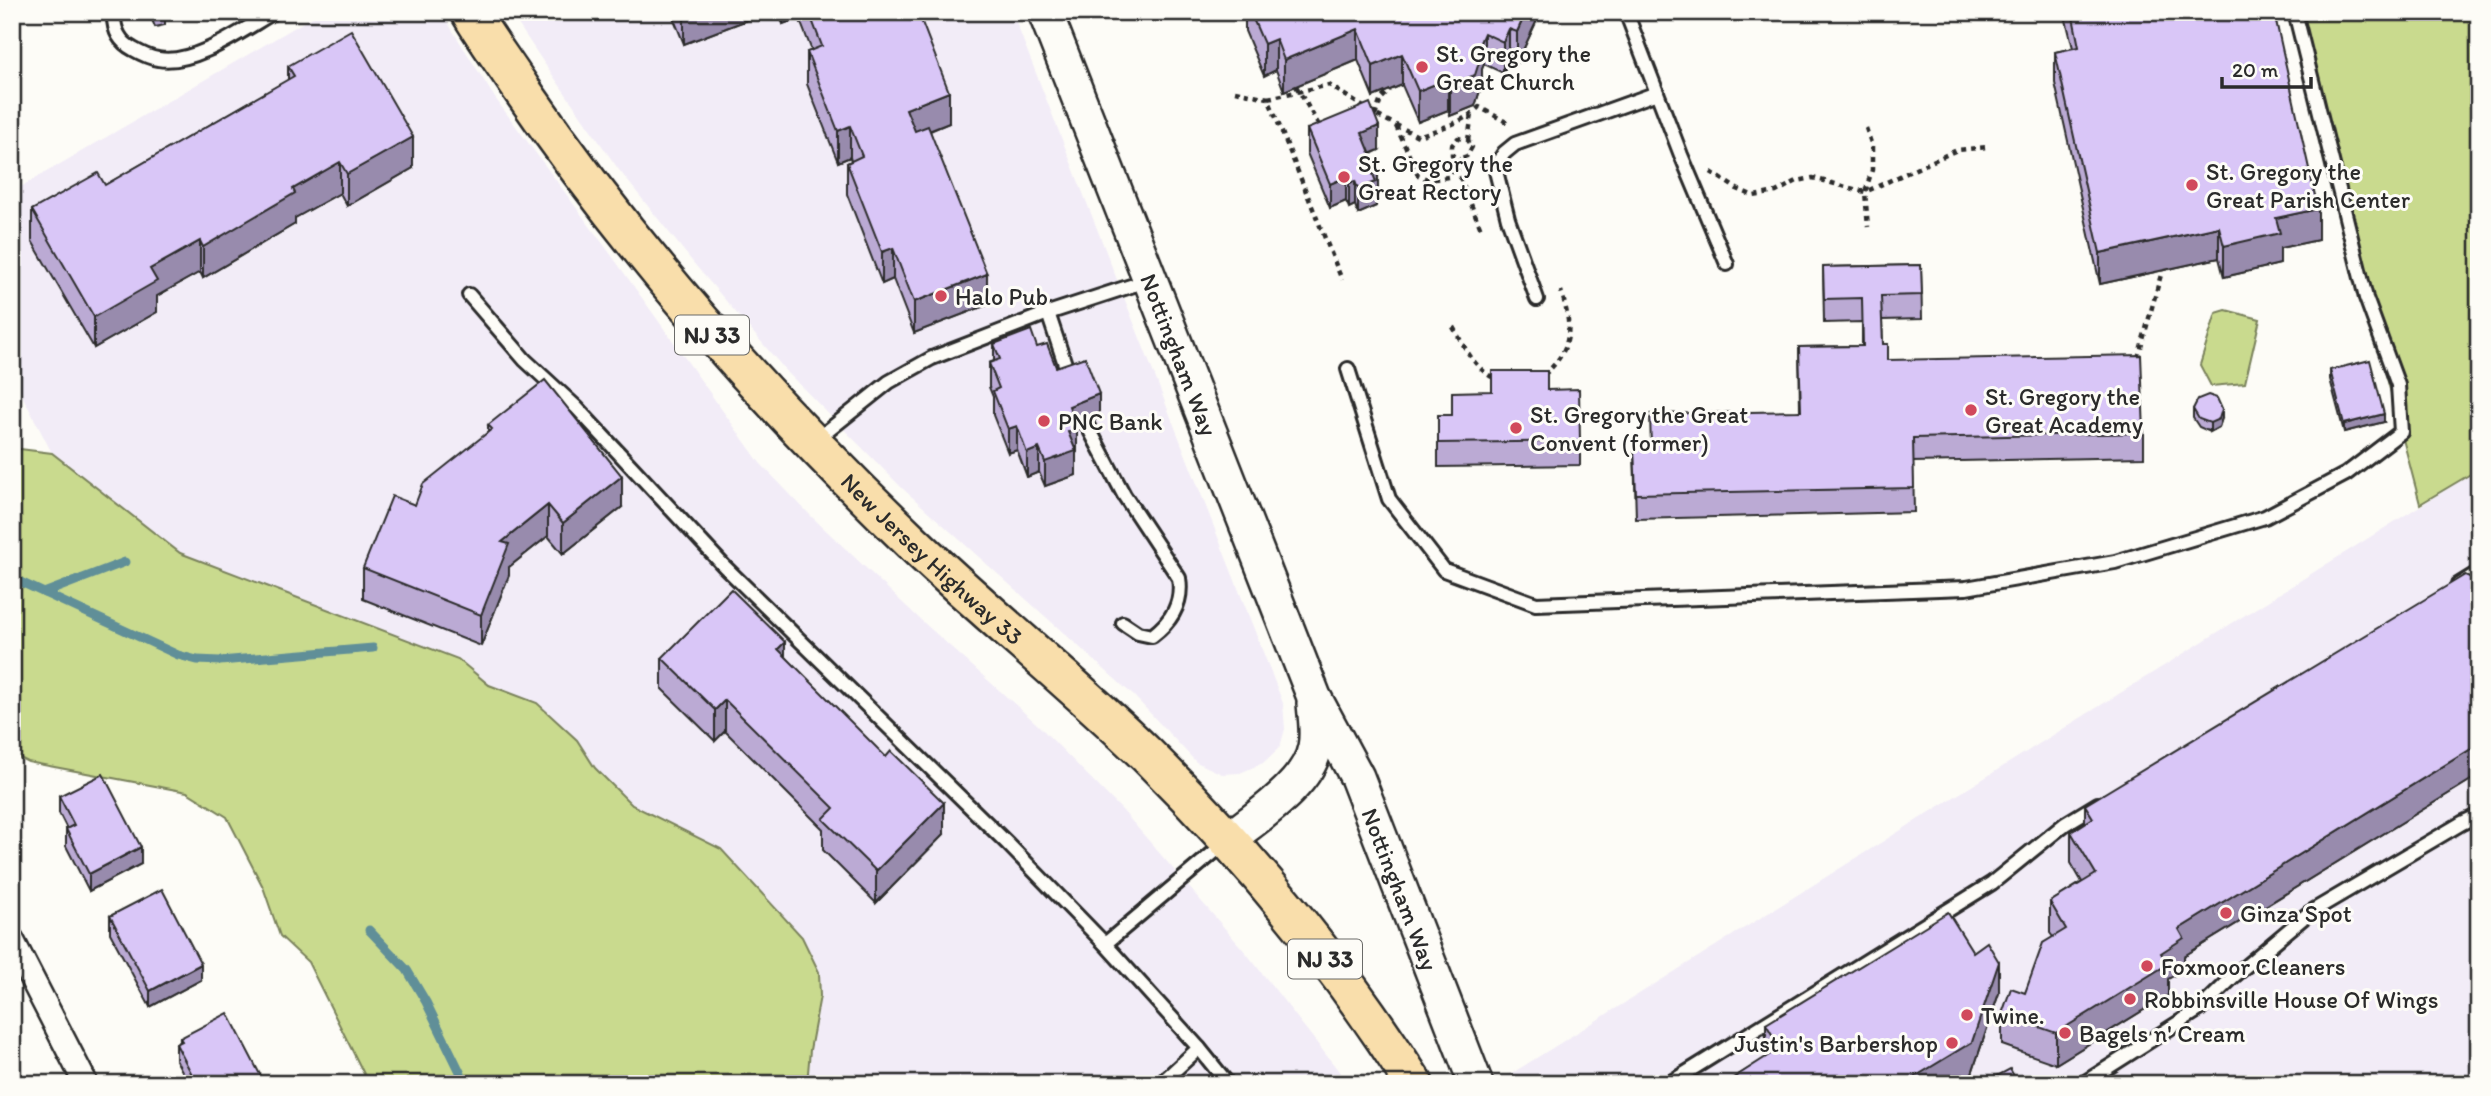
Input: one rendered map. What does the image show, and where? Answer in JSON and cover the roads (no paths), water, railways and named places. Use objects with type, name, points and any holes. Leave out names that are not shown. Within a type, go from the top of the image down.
[{"type":"main road","name":"New Jersey Highway 33","points":[[470,12],[558,142],[704,326],[812,443],[914,544],[1068,680],[1147,756],[1228,840],[1336,972],[1414,1084]]},
{"type":"street","name":"Nottingham Way","points":[[1045,12],[1314,697],[1357,778],[1476,1084]]},
{"type":"street","name":"Nottingham Way","points":[[1228,840],[1290,789],[1306,769],[1315,747],[1314,697]]},
{"type":"street","points":[[12,940],[86,1084]]},
{"type":"lane","points":[[114,12],[113,25],[122,43],[159,60],[181,58],[205,51],[274,12]]},
{"type":"lane","points":[[1626,12],[1727,264]]},
{"type":"lane","points":[[1348,369],[1389,499],[1444,570],[1536,604],[1966,588],[2115,562],[2265,517],[2346,474],[2401,432],[2398,384],[2366,298],[2295,12]]},
{"type":"lane","points":[[1537,299],[1508,219],[1495,167],[1504,153],[1518,143],[1657,93]]},
{"type":"lane","points":[[812,443],[889,382],[932,358],[1048,313],[1150,279]]},
{"type":"lane","points":[[469,295],[525,360],[576,407],[724,566],[1008,844],[1105,944],[1228,1084]]},
{"type":"lane","points":[[1048,313],[1072,386]]},
{"type":"lane","points":[[1086,423],[1124,495],[1179,578],[1181,591],[1177,608],[1164,627],[1152,636],[1138,633],[1123,623]]},
{"type":"lane","points":[[2443,594],[2479,572]]},
{"type":"lane","points":[[1668,1084],[1992,883],[2065,824],[2112,796]]},
{"type":"lane","points":[[2082,1084],[2200,1009],[2233,977],[2309,913],[2462,822],[2479,815]]},
{"type":"lane","points":[[1105,944],[1228,840]]},
{"type":"lane","points":[[1160,1084],[1199,1048]]},
{"type":"waterway","points":[[44,593],[125,562]]},
{"type":"waterway","points":[[12,578],[178,655],[197,660],[220,661],[373,648]]},
{"type":"waterway","points":[[369,930],[407,970],[426,1002],[466,1084]]},
{"type":"place","name":"St. Gregory the Great Church","points":[[1422,67]]},
{"type":"place","name":"St. Gregory the Great Rectory","points":[[1344,177]]},
{"type":"place","name":"St. Gregory the Great Parish Center","points":[[2192,185]]},
{"type":"place","name":"Halo Pub","points":[[941,296]]},
{"type":"place","name":"St. Gregory the Great Academy","points":[[1971,410]]},
{"type":"place","name":"PNC Bank","points":[[1044,421]]},
{"type":"place","name":"St. Gregory the Great Convent (former)","points":[[1516,428]]},
{"type":"place","name":"Ginza Spot","points":[[2226,913]]},
{"type":"place","name":"Foxmoor Cleaners","points":[[2147,966]]},
{"type":"place","name":"Robbinsville House Of Wings","points":[[2130,999]]},
{"type":"place","name":"Twine.","points":[[1967,1015]]},
{"type":"place","name":"Bagels n' Cream","points":[[2065,1033]]},
{"type":"place","name":"Justin's Barbershop","points":[[1952,1043]]}]
